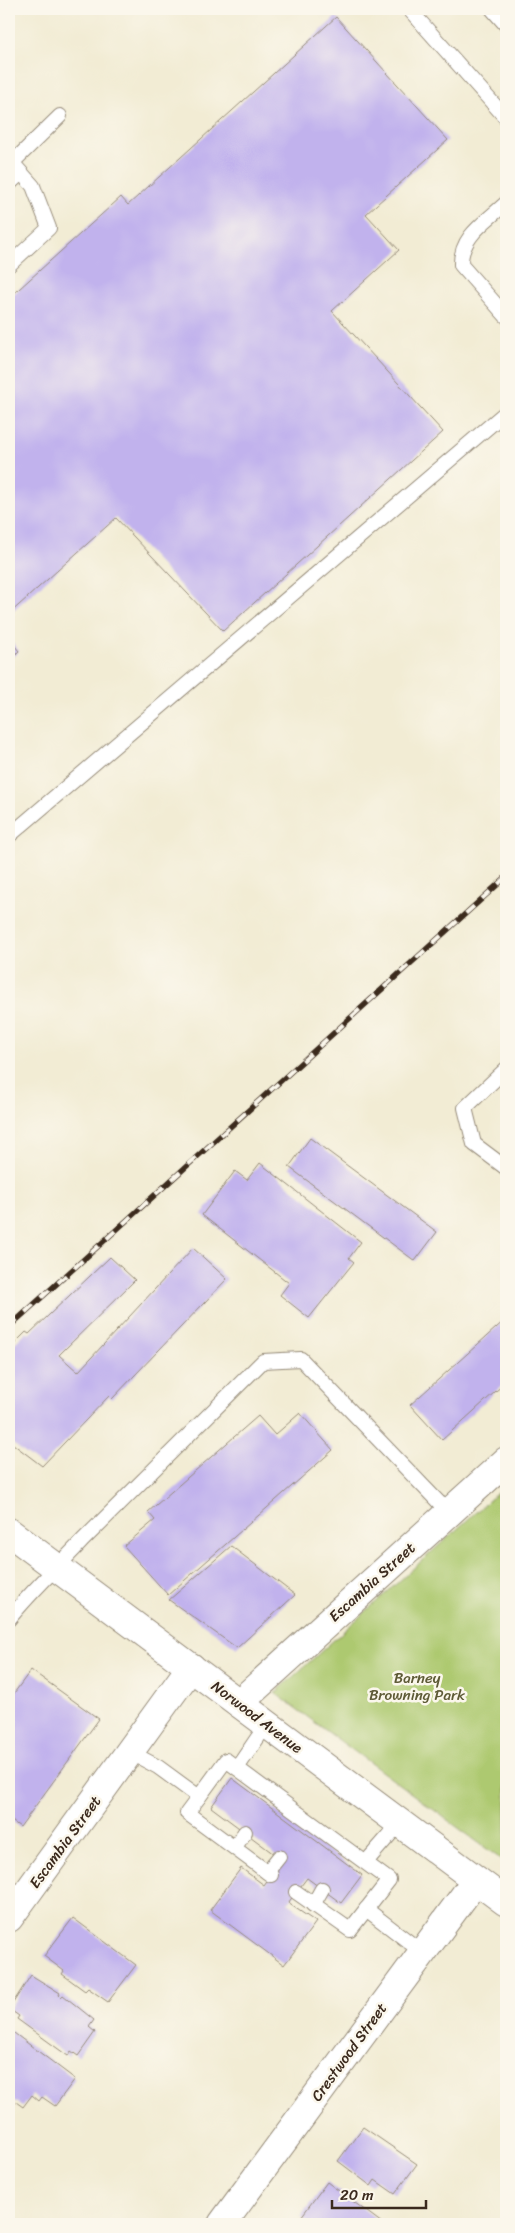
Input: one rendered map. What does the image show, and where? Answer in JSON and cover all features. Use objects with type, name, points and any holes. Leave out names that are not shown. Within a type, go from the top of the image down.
[{"type":"street","name":"Escambia Street","points":[[239,1703],[506,1461]]},
{"type":"street","name":"Norwood Avenue","points":[[9,1532],[506,1902]]},
{"type":"street","name":"Escambia Street","points":[[9,1918],[191,1667]]},
{"type":"street","name":"Crestwood Street","points":[[222,2224],[476,1880]]},
{"type":"lane","points":[[409,9],[506,118]]},
{"type":"lane","points":[[492,9],[506,25]]},
{"type":"lane","points":[[9,184],[14,165],[60,116]]},
{"type":"lane","points":[[9,265],[49,228],[33,186],[14,165]]},
{"type":"lane","points":[[506,203],[468,238],[461,252],[461,265],[506,316]]},
{"type":"lane","points":[[9,836],[506,412]]},
{"type":"lane","points":[[506,1069],[465,1108],[474,1144],[506,1168]]},
{"type":"lane","points":[[9,1619],[28,1595],[263,1360],[301,1359],[449,1513]]},
{"type":"lane","points":[[237,1768],[267,1724]]},
{"type":"lane","points":[[130,1752],[158,1768],[199,1797]]},
{"type":"lane","points":[[279,1857],[269,1874],[187,1813],[226,1760],[270,1799],[344,1853],[366,1862],[389,1880],[350,1930],[296,1892]]},
{"type":"lane","points":[[366,1862],[400,1823]]},
{"type":"lane","points":[[235,1847],[245,1832]]},
{"type":"lane","points":[[313,1905],[322,1889]]},
{"type":"lane","points":[[366,1908],[422,1952]]},
{"type":"green space","name":"Barney Browning Park","points":[[506,1485],[506,1863],[275,1693]]},
{"type":"building","points":[[336,17],[448,140],[366,214],[399,250],[332,311],[443,432],[223,631],[116,518],[9,614],[9,298],[121,197],[128,205]]},
{"type":"building","points":[[9,639],[19,651],[9,660]]},
{"type":"building","points":[[310,1138],[437,1232],[415,1261],[289,1167]]},
{"type":"building","points":[[260,1163],[361,1242],[349,1258],[354,1262],[309,1318],[280,1295],[289,1283],[202,1215],[235,1171],[247,1180]]},
{"type":"building","points":[[193,1248],[227,1279],[112,1399],[109,1396],[42,1466],[9,1441],[9,1349],[26,1332],[29,1334],[110,1257],[135,1280],[59,1355],[78,1372]]},
{"type":"building","points":[[506,1319],[506,1382],[442,1440],[410,1405]]},
{"type":"building","points":[[300,1413],[333,1450],[168,1595],[124,1546],[155,1520],[148,1512],[258,1416],[275,1435]]},
{"type":"building","points":[[231,1546],[295,1595],[237,1648],[169,1600]]},
{"type":"building","points":[[31,1670],[99,1719],[20,1827],[9,1819],[9,1700]]},
{"type":"building","points":[[232,1778],[362,1875],[341,1903],[307,1878],[288,1903],[316,1922],[284,1965],[210,1910],[241,1868],[264,1885],[282,1860],[211,1807]]},
{"type":"building","points":[[73,1918],[136,1965],[108,2002],[88,1988],[85,1991],[62,1974],[64,1971],[44,1956]]},
{"type":"building","points":[[31,1975],[60,1993],[61,1997],[63,1995],[94,2020],[89,2027],[95,2032],[78,2056],[71,2051],[68,2056],[17,2019],[19,2016],[9,2009]]},
{"type":"building","points":[[10,2030],[75,2079],[55,2106],[42,2097],[39,2101],[32,2095],[23,2107],[9,2097]]},
{"type":"building","points":[[363,2127],[417,2164],[395,2194],[375,2180],[371,2186],[338,2161]]},
{"type":"building","points":[[327,2182],[382,2223],[310,2224],[301,2217]]},
{"type":"railway","points":[[9,1327],[506,877]]}]
